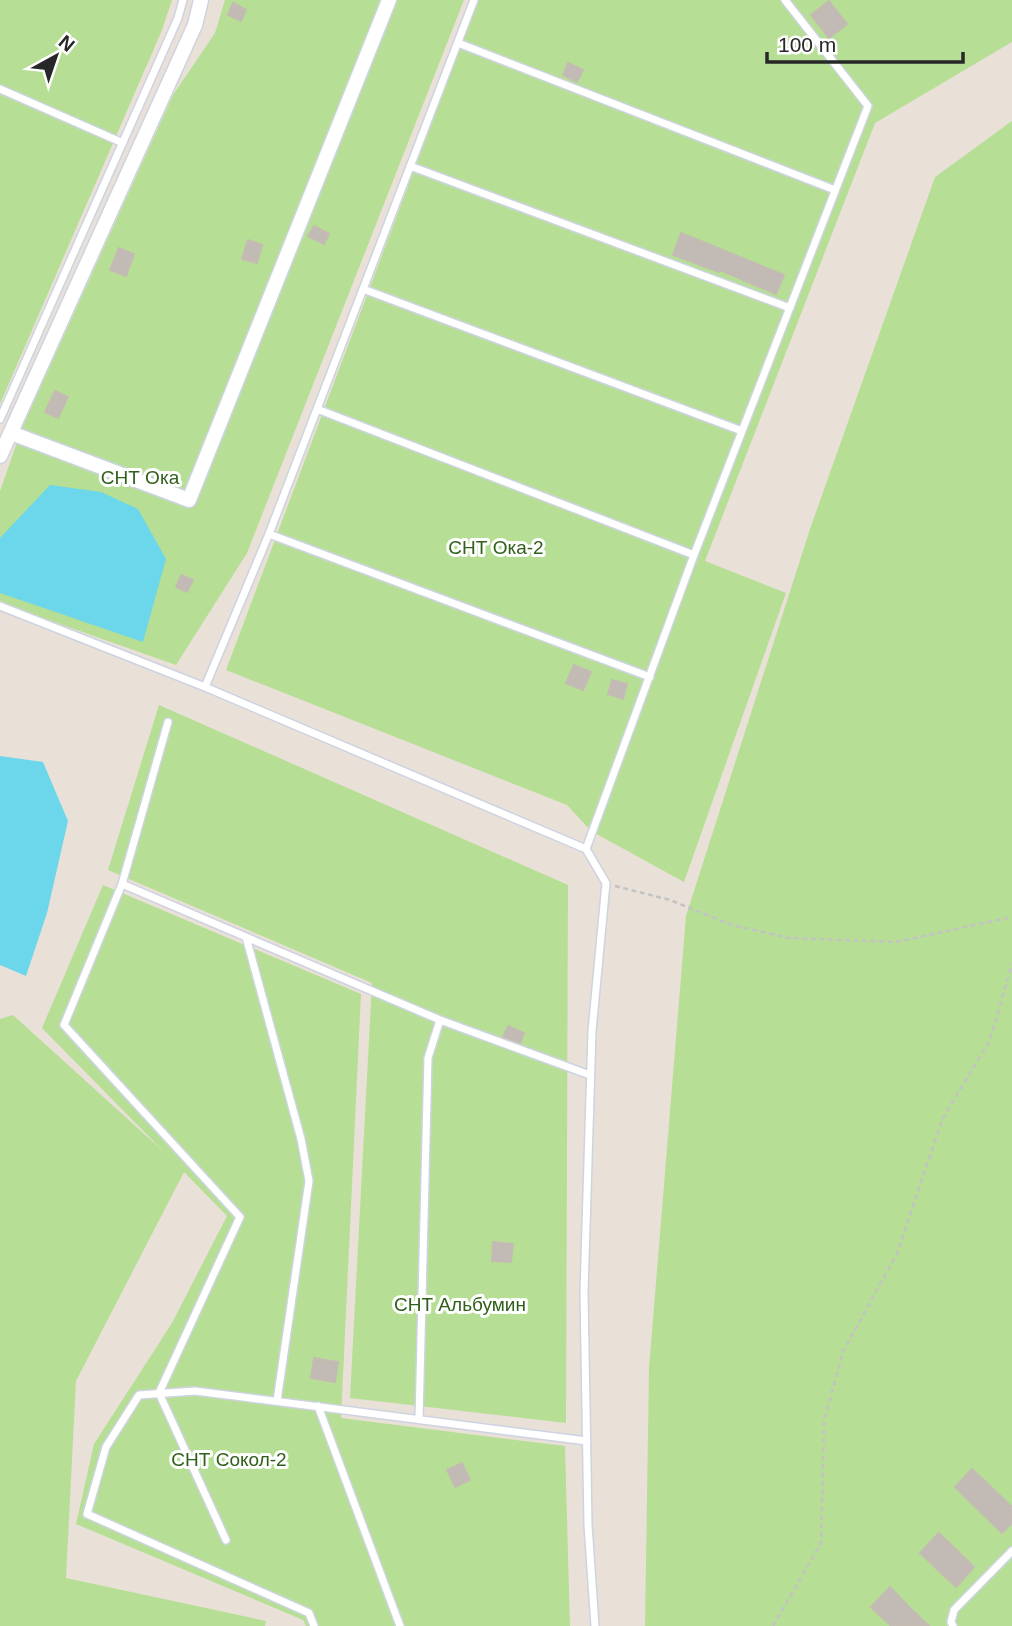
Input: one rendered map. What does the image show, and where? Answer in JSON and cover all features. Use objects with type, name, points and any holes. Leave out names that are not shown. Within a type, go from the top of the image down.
[{"type":"street","points":[[0,456],[183,51],[201,0]]},
{"type":"street","points":[[11,433],[189,500],[389,0]]},
{"type":"lane","points":[[0,419],[178,18],[183,0]]},
{"type":"lane","points":[[205,687],[269,534],[474,0]]},
{"type":"lane","points":[[586,849],[694,555],[868,106],[786,0]]},
{"type":"lane","points":[[458,43],[835,190]]},
{"type":"lane","points":[[0,89],[123,143]]},
{"type":"lane","points":[[410,166],[790,308]]},
{"type":"lane","points":[[363,289],[742,431]]},
{"type":"lane","points":[[317,409],[694,555]]},
{"type":"lane","points":[[269,534],[650,677]]},
{"type":"lane","points":[[0,606],[205,687],[586,849],[606,883],[590,1076],[584,1292],[588,1525],[595,1626]]},
{"type":"lane","points":[[168,722],[122,884],[65,1025],[240,1217],[159,1393],[226,1540]]},
{"type":"lane","points":[[122,884],[440,1020],[590,1076]]},
{"type":"lane","points":[[246,937],[302,1139],[309,1181],[277,1401]]},
{"type":"lane","points":[[418,1419],[428,1058],[440,1020]]},
{"type":"lane","points":[[314,1626],[309,1613],[87,1514],[106,1447],[139,1395],[195,1391],[587,1441]]},
{"type":"lane","points":[[318,1406],[400,1626]]},
{"type":"lane","points":[[953,1626],[951,1622],[954,1610],[1012,1551]]},
{"type":"path","points":[[606,883],[670,900],[732,925],[789,938],[896,942],[1012,917]]},
{"type":"path","points":[[773,1626],[821,1543],[824,1421],[843,1352],[897,1253],[943,1118],[990,1040],[1012,964]]},
{"type":"green space","points":[[0,0],[172,0],[162,30],[0,404]]},
{"type":"green space","name":"СНТ Ока","points":[[225,0],[464,0],[247,553],[176,665],[0,603],[0,491],[22,428],[173,95],[215,33]]},
{"type":"green space","name":"СНТ Ока-2","points":[[478,0],[1012,0],[1012,42],[875,123],[705,561],[786,593],[684,882],[591,831],[567,805],[226,670]]},
{"type":"green space","points":[[1012,121],[1012,1626],[645,1626],[649,1368],[686,916],[810,529],[935,177]]},
{"type":"green space","name":"СНТ Альбумин","points":[[159,705],[568,885],[566,1423],[350,1398],[372,983],[108,870]]},
{"type":"green space","name":"СНТ Сокол-2","points":[[103,885],[361,994],[341,1418],[565,1446],[570,1626],[306,1626],[303,1620],[76,1524],[94,1444],[172,1323],[227,1216],[184,1172],[76,1381],[66,1578],[266,1621],[265,1626],[0,1626],[0,1019],[13,1015],[163,1151],[42,1028]]},
{"type":"water","points":[[50,485],[101,492],[138,509],[166,559],[143,642],[0,593],[0,538]]},
{"type":"water","points":[[0,756],[43,762],[68,821],[47,913],[26,976],[0,965]]},
{"type":"building","points":[[829,1],[847,24],[829,38],[811,15]]},
{"type":"building","points":[[233,3],[246,10],[241,21],[228,15]]},
{"type":"building","points":[[568,63],[583,70],[577,82],[563,75]]},
{"type":"building","points":[[314,226],[329,234],[324,244],[308,236]]},
{"type":"building","points":[[681,233],[784,275],[776,294],[720,270],[719,272],[673,255]]},
{"type":"building","points":[[248,240],[262,245],[257,263],[242,259]]},
{"type":"building","points":[[119,248],[134,254],[126,276],[110,270]]},
{"type":"building","points":[[55,391],[68,397],[58,418],[45,412]]},
{"type":"building","points":[[181,575],[193,580],[187,592],[176,587]]},
{"type":"building","points":[[574,665],[591,672],[583,690],[566,683]]},
{"type":"building","points":[[612,680],[627,684],[623,699],[608,694]]},
{"type":"building","points":[[508,1026],[524,1033],[520,1043],[503,1037]]},
{"type":"building","points":[[493,1242],[513,1244],[511,1262],[492,1261]]},
{"type":"building","points":[[314,1358],[338,1362],[335,1382],[311,1378]]},
{"type":"building","points":[[462,1463],[470,1480],[455,1487],[447,1470]]},
{"type":"building","points":[[972,1469],[1012,1507],[1012,1523],[1002,1533],[955,1487]]},
{"type":"building","points":[[939,1533],[974,1567],[956,1587],[920,1553]]},
{"type":"building","points":[[890,1587],[929,1626],[891,1626],[871,1607]]}]
